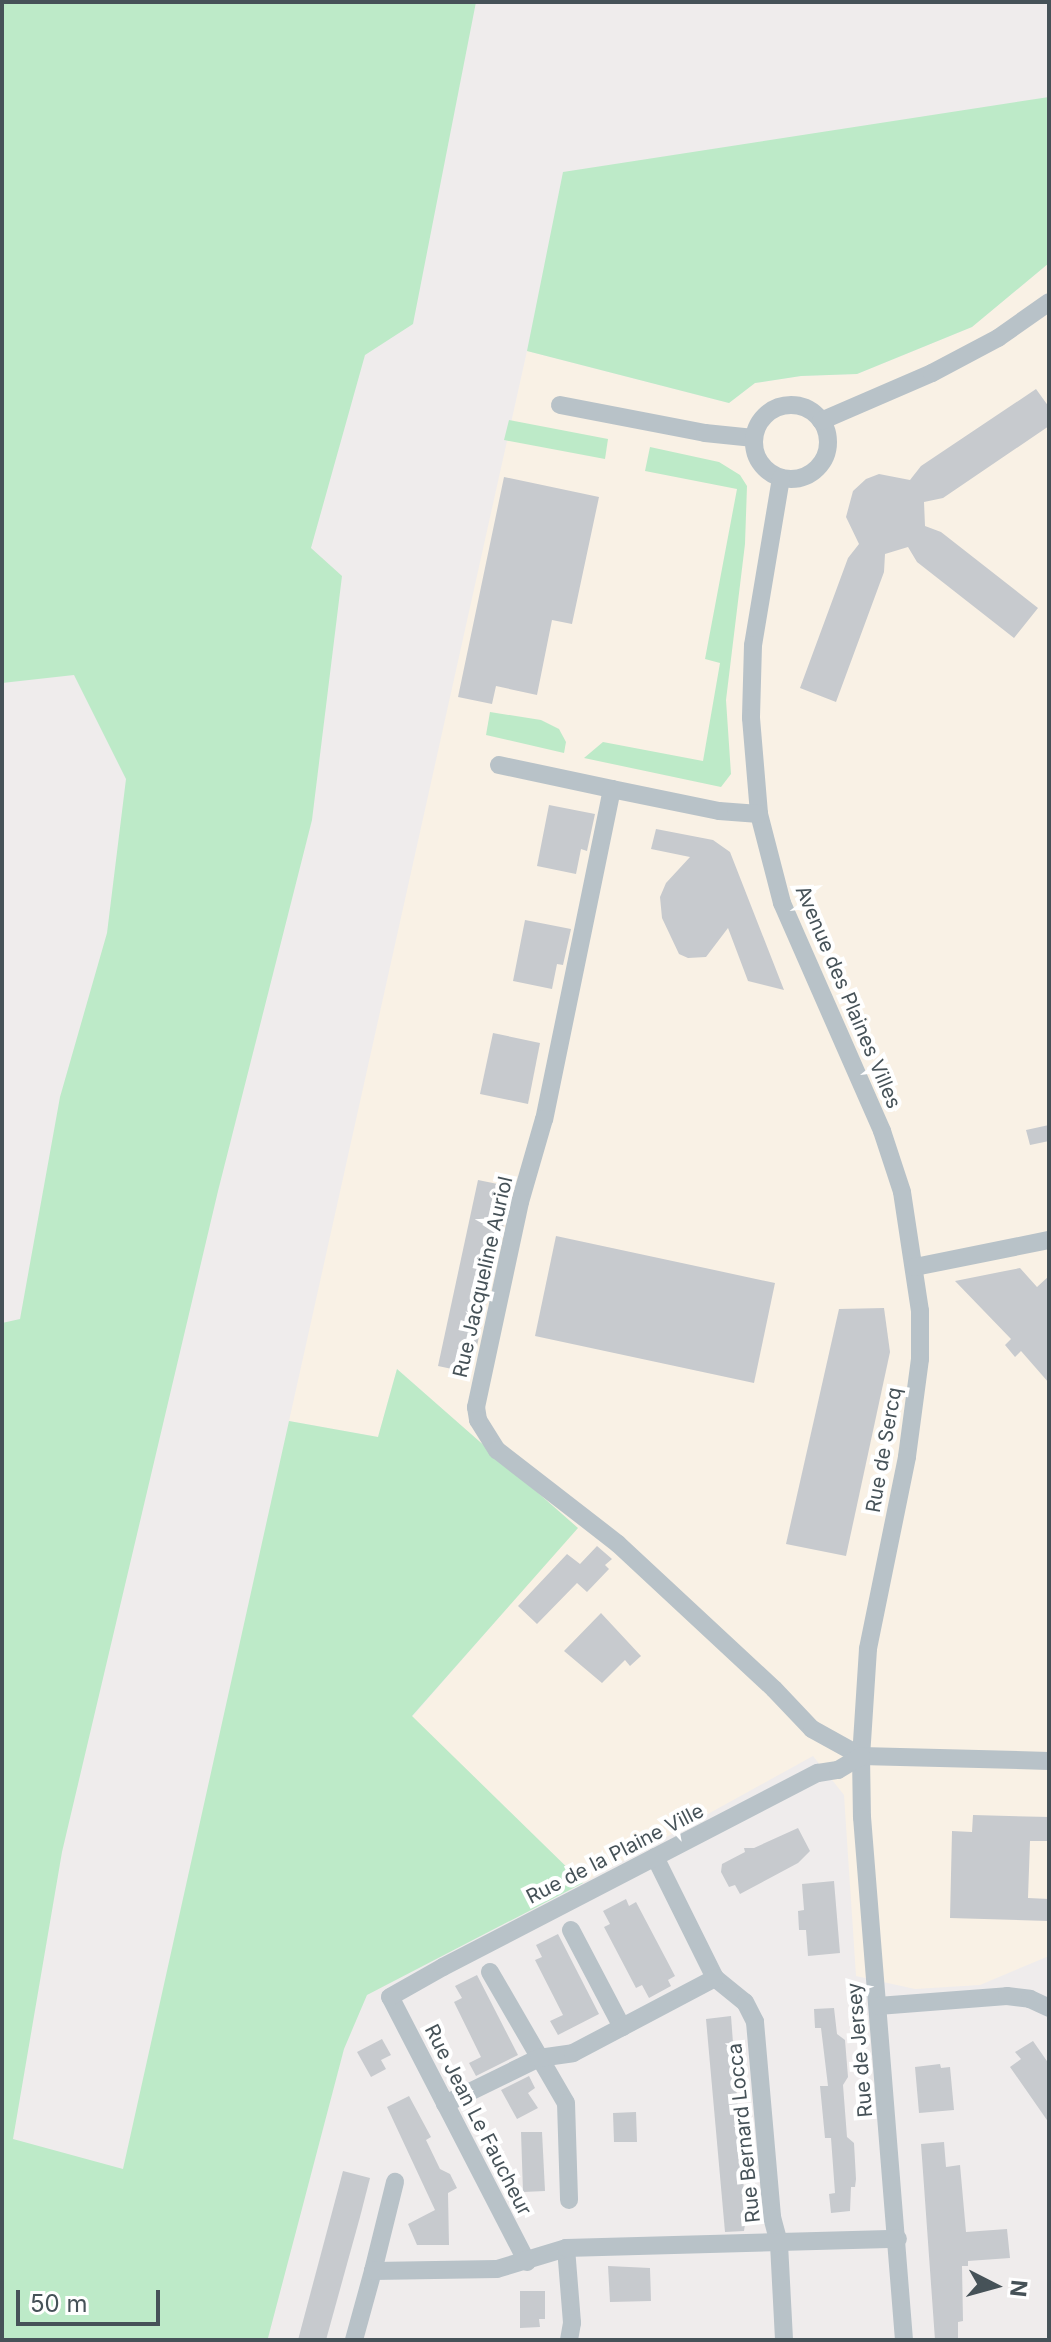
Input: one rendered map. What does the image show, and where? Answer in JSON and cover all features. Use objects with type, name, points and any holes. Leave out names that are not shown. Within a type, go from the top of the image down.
[{"type":"street","points":[[821,421],[958,359],[998,338],[1049,302]]},
{"type":"street","points":[[560,405],[705,433],[754,438]]},
{"type":"street","points":[[788,405],[813,412],[821,421],[827,446],[817,468],[794,479],[781,478],[763,467],[757,458],[754,438],[765,415],[788,405]]},
{"type":"street","name":"Avenue des Plaines Villes","points":[[781,478],[753,645],[751,732],[759,814],[782,903],[889,1152]]},
{"type":"street","points":[[499,765],[719,811],[759,814]]},
{"type":"street","name":"Rue Jacqueline Auriol","points":[[612,789],[544,1119],[520,1202],[476,1407],[478,1420],[497,1450],[618,1544],[774,1689],[812,1729],[861,1756]]},
{"type":"street","name":"Rue de Sercq","points":[[861,1756],[872,1622],[907,1457],[916,1398],[920,1311],[902,1192],[889,1152]]},
{"type":"street","points":[[915,1267],[1049,1240]]},
{"type":"street","points":[[861,1756],[1049,1761]]},
{"type":"street","name":"Rue de la Plaine Ville","points":[[390,1997],[818,1773],[838,1770],[861,1756]]},
{"type":"street","name":"Rue de Jersey","points":[[861,1756],[862,1817],[904,2340]]},
{"type":"street","name":"Rue Bernard Locca","points":[[655,1857],[715,1978],[745,2002],[755,2022],[772,2217],[779,2244],[784,2340]]},
{"type":"street","points":[[571,1930],[622,2027]]},
{"type":"street","points":[[490,1972],[566,2103],[569,2200]]},
{"type":"street","points":[[445,2104],[539,2058],[573,2053],[715,1978]]},
{"type":"street","points":[[878,2006],[1007,1996],[1030,1999],[1049,2008]]},
{"type":"street","name":"Rue Jean Le Faucheur","points":[[390,1997],[527,2262]]},
{"type":"street","points":[[354,2340],[395,2182]]},
{"type":"street","points":[[373,2271],[497,2269],[566,2248],[898,2239]]},
{"type":"street","points":[[566,2248],[572,2323],[569,2340]]},
{"type":"shaded area","points":[[1049,263],[1049,1956],[980,1985],[915,1989],[856,1976],[844,1795],[813,1756],[583,1883],[412,1717],[577,1528],[397,1369],[378,1437],[289,1421],[527,351],[729,403],[755,383],[801,376],[857,374],[972,327]]},
{"type":"green space","points":[[2,2],[476,2],[413,324],[365,355],[311,548],[342,576],[312,820],[218,1191],[62,1852],[13,2139],[123,2169],[289,1421],[378,1437],[397,1369],[578,1528],[412,1716],[583,1883],[367,1995],[344,2049],[268,2338],[272,2340],[2,2340],[2,1323],[20,1319],[60,1097],[107,933],[126,779],[74,675],[2,683]]},
{"type":"green space","points":[[1049,97],[1049,263],[972,327],[857,374],[801,376],[755,383],[729,403],[527,351],[563,172]]},
{"type":"green space","points":[[509,420],[608,439],[605,459],[504,440]]},
{"type":"green space","points":[[650,447],[719,462],[740,475],[747,486],[745,544],[726,700],[731,774],[721,787],[584,758],[603,742],[703,761],[720,663],[705,659],[737,489],[645,471]]},
{"type":"green space","points":[[490,712],[541,720],[559,729],[566,742],[564,753],[486,735]]},
{"type":"building","points":[[1036,389],[1049,407],[1049,426],[943,498],[924,502],[925,526],[941,532],[1038,608],[1014,638],[917,562],[908,547],[885,554],[884,572],[836,702],[800,688],[848,558],[859,544],[846,517],[853,491],[866,479],[879,474],[910,480],[921,466]]},
{"type":"building","points":[[504,477],[599,497],[572,624],[552,620],[537,695],[496,686],[492,704],[458,697]]},
{"type":"building","points":[[549,805],[595,814],[587,851],[581,849],[576,874],[537,866]]},
{"type":"building","points":[[656,829],[713,840],[730,852],[784,990],[748,981],[728,928],[706,957],[688,958],[679,954],[662,918],[660,897],[666,883],[690,857],[651,849]]},
{"type":"building","points":[[525,920],[571,929],[563,965],[557,964],[552,989],[513,981]]},
{"type":"building","points":[[493,1033],[540,1043],[528,1104],[480,1094]]},
{"type":"building","points":[[1049,1125],[1049,1141],[1030,1145],[1026,1130]]},
{"type":"building","points":[[478,1180],[512,1187],[471,1373],[438,1366]]},
{"type":"building","points":[[556,1236],[775,1283],[754,1383],[535,1336]]},
{"type":"building","points":[[1020,1268],[1037,1287],[1049,1276],[1049,1383],[1021,1351],[1015,1357],[1005,1345],[1011,1339],[955,1281]]},
{"type":"building","points":[[884,1308],[890,1352],[846,1556],[786,1544],[839,1309]]},
{"type":"building","points":[[597,1546],[612,1559],[605,1565],[609,1569],[587,1592],[577,1583],[537,1624],[518,1606],[567,1554],[580,1564]]},
{"type":"building","points":[[601,1613],[641,1656],[630,1666],[625,1660],[602,1683],[564,1651]]},
{"type":"building","points":[[973,1815],[1049,1817],[1049,1841],[1030,1841],[1028,1898],[1049,1899],[1049,1921],[950,1918],[952,1831],[972,1832]]},
{"type":"building","points":[[798,1828],[810,1851],[798,1863],[740,1894],[735,1885],[729,1887],[721,1872],[722,1864],[745,1852],[744,1848],[754,1848]]},
{"type":"building","points":[[834,1881],[840,1953],[808,1956],[806,1930],[799,1930],[798,1911],[804,1910],[802,1884]]},
{"type":"building","points":[[626,1899],[629,1906],[636,1902],[675,1976],[668,1980],[671,1986],[649,1998],[642,1985],[636,1988],[604,1927],[610,1924],[603,1911]]},
{"type":"building","points":[[558,1934],[599,2014],[558,2035],[550,2021],[563,2015],[535,1960],[542,1957],[536,1945]]},
{"type":"building","points":[[477,1975],[518,2055],[476,2076],[469,2063],[481,2057],[454,2002],[462,1998],[455,1986]]},
{"type":"building","points":[[834,2008],[837,2034],[845,2040],[848,2077],[843,2085],[847,2137],[854,2143],[856,2179],[855,2187],[851,2187],[850,2211],[831,2213],[829,2194],[835,2193],[831,2138],[825,2138],[820,2086],[828,2086],[821,2028],[815,2028],[814,2009]]},
{"type":"building","points":[[731,2016],[746,2218],[744,2231],[725,2232],[706,2019]]},
{"type":"building","points":[[382,2039],[391,2055],[381,2060],[386,2069],[371,2077],[357,2052]]},
{"type":"building","points":[[1033,2041],[1049,2064],[1049,2123],[1010,2067],[1021,2059],[1015,2052]]},
{"type":"building","points":[[940,2064],[941,2068],[950,2067],[954,2110],[919,2113],[915,2067]]},
{"type":"building","points":[[529,2076],[535,2088],[528,2093],[538,2108],[517,2119],[501,2090]]},
{"type":"building","points":[[409,2096],[431,2137],[426,2140],[440,2169],[450,2174],[457,2188],[448,2193],[449,2245],[417,2245],[408,2224],[435,2210],[387,2107]]},
{"type":"building","points":[[636,2112],[637,2142],[614,2142],[613,2113]]},
{"type":"building","points":[[521,2132],[542,2132],[545,2191],[523,2192]]},
{"type":"building","points":[[944,2142],[946,2167],[960,2165],[966,2232],[1007,2229],[1010,2258],[968,2261],[968,2266],[962,2266],[963,2321],[958,2322],[958,2340],[935,2340],[921,2144]]},
{"type":"building","points":[[343,2171],[370,2178],[360,2217],[326,2340],[298,2340]]},
{"type":"building","points":[[608,2266],[650,2268],[651,2301],[610,2302]]},
{"type":"building","points":[[520,2291],[545,2291],[545,2319],[539,2319],[540,2327],[520,2328]]}]
